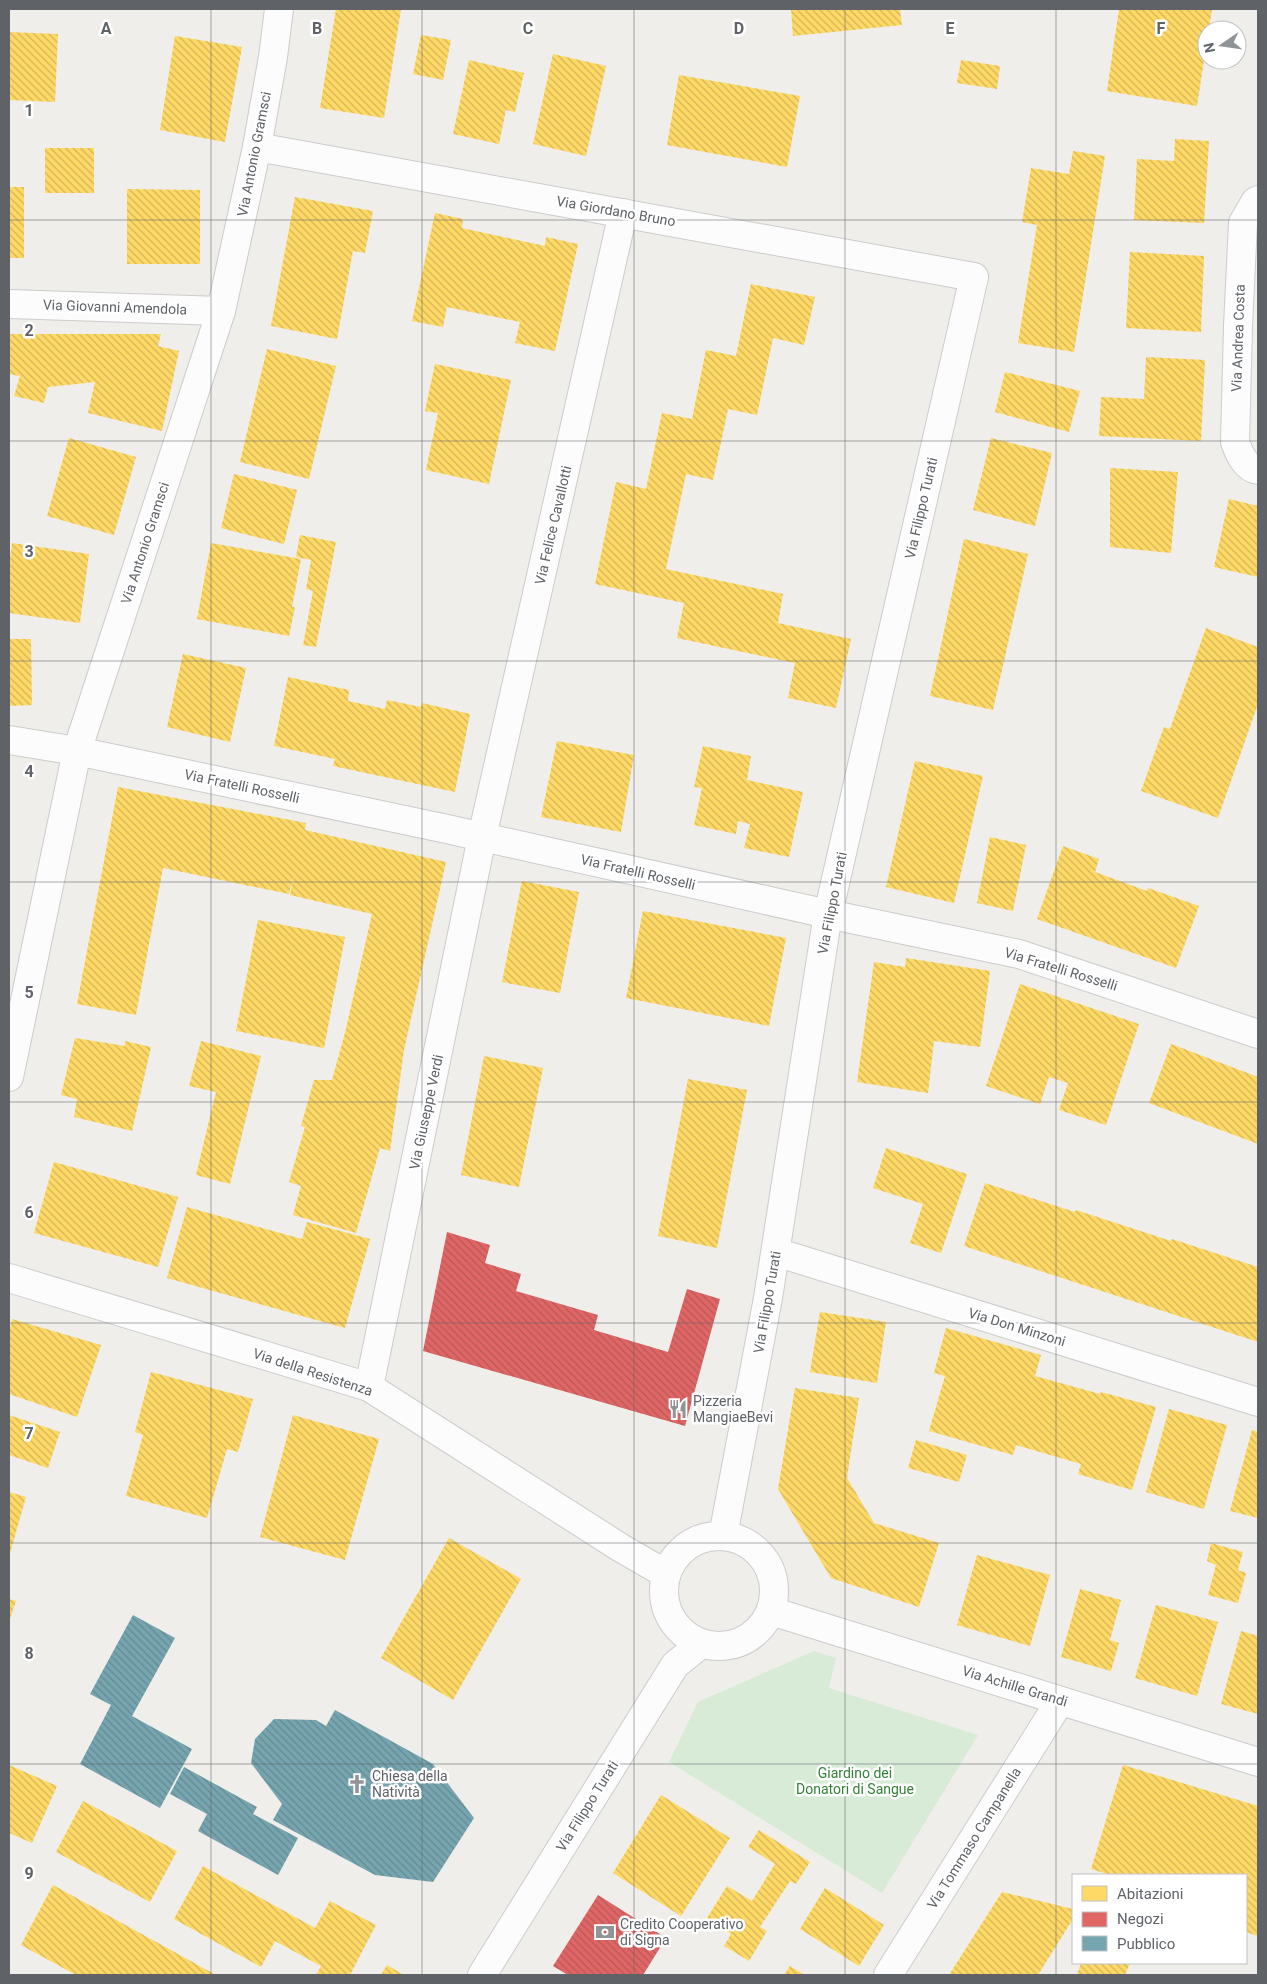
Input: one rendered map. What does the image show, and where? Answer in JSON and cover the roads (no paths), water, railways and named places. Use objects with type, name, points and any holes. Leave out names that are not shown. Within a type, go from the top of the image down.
[{"type":"street","name":"Via Antonio Gramsci","points":[[9,1077],[77,751],[221,311],[257,147],[273,58],[279,9]]},
{"type":"street","name":"Via Giordano Bruno","points":[[257,147],[974,277]]},
{"type":"street","name":"Via Andrea Costa","points":[[1258,200],[1243,223],[1235,442],[1241,456],[1253,469],[1258,470]]},
{"type":"street","name":"Via Felice Cavallotti","points":[[482,837],[623,213]]},
{"type":"street","name":"Via Filippo Turati","points":[[723,1536],[776,1252],[828,914],[974,277]]},
{"type":"street","name":"Via Giovanni Amendola","points":[[9,304],[221,311]]},
{"type":"street","name":"Via Fratelli Rosselli","points":[[9,740],[77,751],[1019,954],[1258,1034]]},
{"type":"street","name":"Via Giuseppe Verdi","points":[[369,1387],[482,837]]},
{"type":"street","name":"Via Don Minzoni","points":[[776,1252],[1258,1402]]},
{"type":"street","name":"Via della Resistenza","points":[[9,1278],[369,1387],[621,1548],[666,1574]]},
{"type":"street","points":[[723,1536],[740,1540],[755,1548],[766,1561],[773,1577],[774,1594],[771,1610],[763,1626],[750,1638],[735,1644],[718,1647],[701,1644],[686,1636],[674,1623],[666,1607],[664,1590],[666,1574],[675,1557],[688,1545],[705,1537],[723,1536]]},
{"type":"street","name":"Via Achille Grandi","points":[[771,1610],[1258,1762]]},
{"type":"street","name":"Via Filippo Turati","points":[[482,1975],[675,1665],[701,1644]]},
{"type":"street","name":"Via Tommaso Campanella","points":[[888,1975],[1060,1701]]},
{"type":"place","name":"Pizzeria MangiaeBevi","points":[[678,1409]]},
{"type":"place","name":"Chiesa della Natività","points":[[357,1784]]},
{"type":"place","name":"Credito Cooperativo di Signa","points":[[605,1932]]},
{"type":"park label","name":"Giardino dei Donatori di Sangue","points":[[855,1782]]}]
